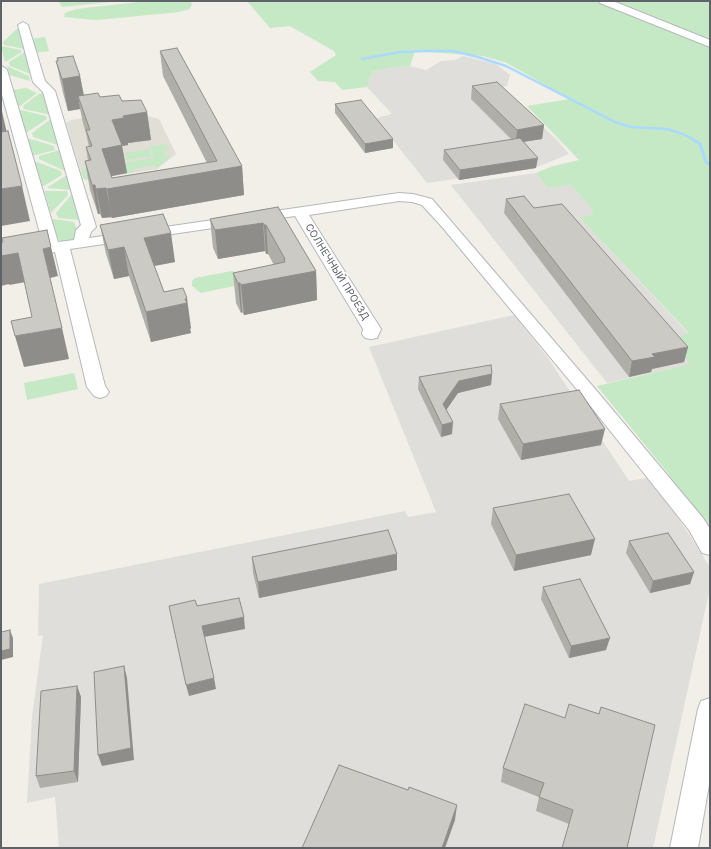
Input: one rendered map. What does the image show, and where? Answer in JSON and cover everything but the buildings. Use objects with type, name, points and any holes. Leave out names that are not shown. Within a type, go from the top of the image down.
[{"type":"street","points":[[604,1],[710,44]]},
{"type":"street","points":[[23,26],[39,82],[49,91],[89,227],[84,230],[80,244]]},
{"type":"street","points":[[1,70],[57,247],[96,387],[100,392]]},
{"type":"street","points":[[1,256],[399,197],[413,198],[427,202],[448,224],[587,390],[696,524],[710,547]]},
{"type":"street","name":"СОЛНЕЧНЫЙ ПРОЕЗД","points":[[300,212],[372,328],[371,334]]},
{"type":"street","points":[[684,848],[706,753],[710,709]]},
{"type":"shaded area","points":[[463,56],[496,64],[510,75],[507,86],[501,87],[558,141],[569,154],[537,167],[427,183],[376,119],[392,114],[367,87],[372,72],[393,67],[410,66],[426,70],[441,61],[455,60]]},
{"type":"shaded area","points":[[128,111],[159,119],[176,154],[157,169],[90,180],[83,179],[66,123],[71,120]]},
{"type":"shaded area","points":[[536,173],[548,188],[571,185],[593,210],[591,215],[579,217],[689,334],[672,339],[691,364],[607,383],[451,185]]},
{"type":"shaded area","points":[[514,315],[548,358],[629,481],[652,477],[710,567],[710,588],[653,848],[58,848],[55,797],[27,803],[32,717],[43,635],[38,636],[39,584],[405,511],[408,517],[436,512],[369,347]]},
{"type":"green space","points":[[58,1],[120,1],[62,7]]},
{"type":"green space","points":[[148,1],[190,1],[192,4],[190,9],[179,12],[95,20],[64,17],[65,13],[76,9]]},
{"type":"green space","points":[[247,1],[710,1],[710,531],[667,472],[597,386],[690,364],[672,339],[689,333],[579,217],[591,215],[593,210],[571,185],[548,188],[536,173],[550,167],[579,160],[527,106],[570,99],[507,63],[483,56],[415,51],[410,66],[393,67],[372,72],[367,87],[342,90],[335,82],[318,81],[310,72],[336,55],[334,51],[290,26],[270,28]]},
{"type":"green space","points":[[19,27],[24,49],[4,45],[3,42]]},
{"type":"green space","points":[[45,37],[49,51],[35,53],[30,39]]},
{"type":"green space","points":[[1,46],[21,50],[22,52],[5,62]]},
{"type":"green space","points":[[27,52],[33,75],[10,66],[9,62]]},
{"type":"green space","points":[[7,66],[29,76],[30,81],[9,75]]},
{"type":"green space","points":[[26,88],[37,93],[20,106],[17,106],[13,90]]},
{"type":"green space","points":[[40,93],[44,94],[51,115],[24,109],[23,106]]},
{"type":"green space","points":[[21,110],[46,116],[47,119],[26,133],[18,111]]},
{"type":"green space","points":[[51,119],[58,145],[33,137],[32,133]]},
{"type":"green space","points":[[27,138],[54,146],[55,150],[32,156]]},
{"type":"green space","points":[[166,144],[169,150],[163,151],[165,156],[171,155],[157,169],[155,165],[133,169],[134,172],[125,174],[123,171],[112,173],[113,176],[89,180],[84,179],[81,169],[154,158],[150,146]]},
{"type":"green space","points":[[149,149],[152,156],[127,160],[124,153]]},
{"type":"green space","points":[[60,150],[66,170],[65,171],[39,159],[39,156]]},
{"type":"green space","points":[[34,161],[61,171],[62,175],[42,187]]},
{"type":"green space","points":[[67,175],[71,190],[48,188],[48,187]]},
{"type":"green space","points":[[44,191],[67,191],[68,195],[51,213]]},
{"type":"green space","points":[[71,195],[73,195],[80,220],[58,218],[56,213]]},
{"type":"green space","points":[[52,220],[74,222],[78,233],[75,239],[62,242],[58,239]]},
{"type":"green space","points":[[232,271],[239,273],[239,285],[201,293],[192,286],[192,281],[195,278]]},
{"type":"green space","points":[[74,373],[78,389],[27,400],[24,383]]},
{"type":"waterway","points":[[362,59],[400,52],[424,51],[453,51],[478,57],[506,66],[615,122],[631,127],[667,129],[683,134],[696,141]]},
{"type":"waterway","points":[[694,140],[700,144],[706,162],[710,165]]}]
